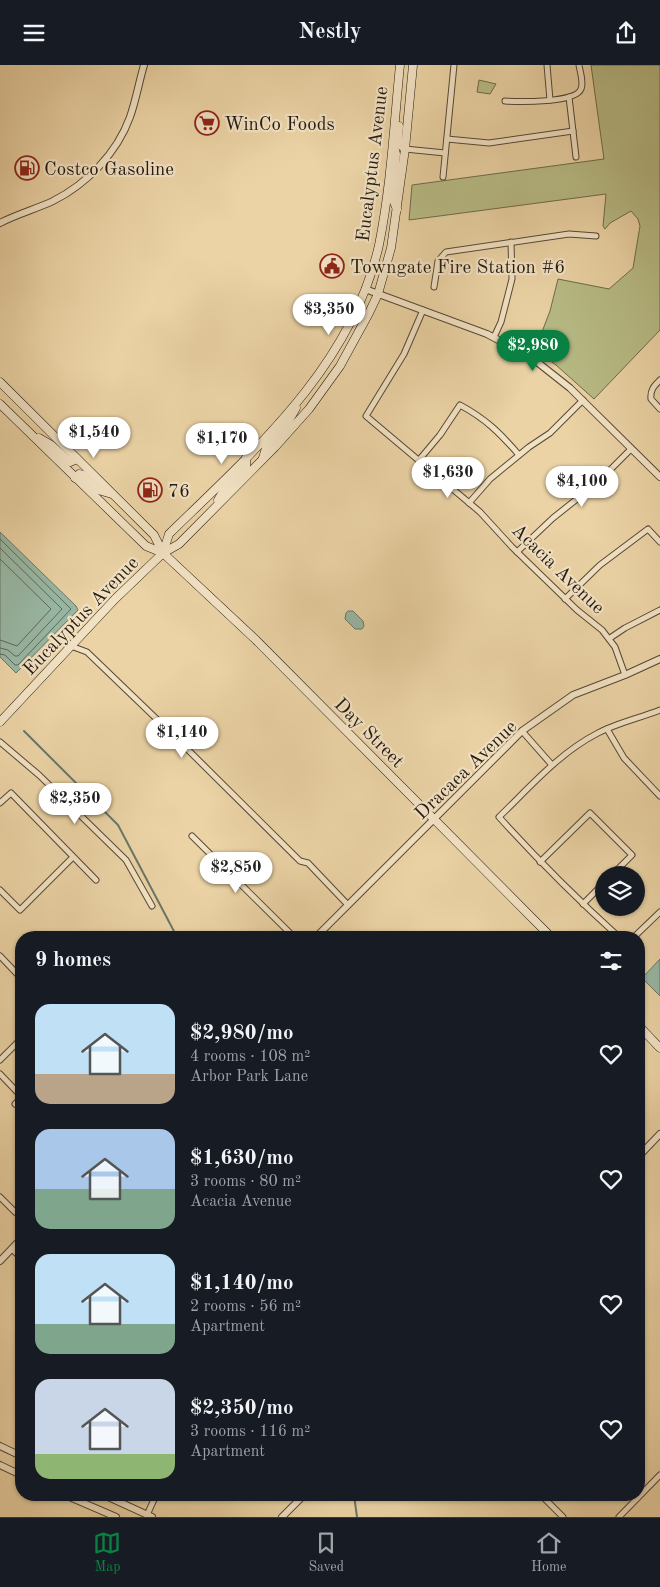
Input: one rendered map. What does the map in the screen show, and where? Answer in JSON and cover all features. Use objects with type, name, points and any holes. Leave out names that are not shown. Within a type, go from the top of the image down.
[{"type":"main road","name":"Eucalyptus Avenue","points":[[163,553],[169,534],[246,458],[297,404],[329,361],[365,289],[378,245],[386,199],[400,65]]},
{"type":"main road","name":"Eucalyptus Avenue","points":[[0,721],[115,599],[163,553],[179,544],[262,460],[309,409],[335,374],[362,327],[378,294],[392,248],[405,149],[413,65]]},
{"type":"main road","points":[[395,111],[400,115],[398,143],[405,149]]},
{"type":"main road","points":[[392,144],[396,154],[393,200],[397,209]]},
{"type":"main road","name":"Day Street","points":[[0,382],[154,535],[163,553],[256,640],[545,931]]},
{"type":"main road","name":"Day Street","points":[[0,404],[146,546],[163,553]]},
{"type":"main road","points":[[262,460],[267,445],[294,415],[297,404]]},
{"type":"main road","points":[[32,435],[51,445],[70,462],[77,459]]},
{"type":"main road","points":[[210,512],[224,490],[246,467],[246,458]]},
{"type":"main road","points":[[75,478],[79,474],[83,475],[98,490],[114,495]]},
{"type":"main road","points":[[645,1032],[660,1048]]},
{"type":"street","points":[[0,223],[54,200],[70,191],[105,160],[130,118],[144,65]]},
{"type":"street","points":[[443,177],[454,65]]},
{"type":"street","points":[[547,65],[550,100]]},
{"type":"street","points":[[505,101],[550,100],[578,94],[582,86],[579,65]]},
{"type":"street","points":[[569,97],[576,157]]},
{"type":"street","points":[[447,139],[489,143],[573,131]]},
{"type":"street","points":[[405,149],[445,153]]},
{"type":"street","points":[[434,287],[438,261],[446,252],[569,234],[596,236]]},
{"type":"street","points":[[494,337],[501,322],[512,279],[511,242]]},
{"type":"street","points":[[365,289],[494,337],[517,349],[560,378],[660,477]]},
{"type":"street","name":"Acacia Avenue","points":[[423,310],[399,362],[366,416],[488,520],[517,552],[565,599],[610,639],[626,675]]},
{"type":"street","points":[[660,380],[652,389],[650,399],[660,409]]},
{"type":"street","points":[[469,503],[490,479],[550,433],[583,400]]},
{"type":"street","points":[[418,460],[440,435],[460,405],[493,426],[519,455]]},
{"type":"street","points":[[517,552],[553,518],[597,483],[631,449]]},
{"type":"street","points":[[565,599],[600,565],[648,529],[660,542]]},
{"type":"street","points":[[610,639],[625,628],[660,610]]},
{"type":"street","points":[[71,646],[87,652],[300,861],[308,863],[348,905]]},
{"type":"street","name":"Dracaea Avenue","points":[[322,931],[522,731],[573,695],[626,675],[660,659]]},
{"type":"street","points":[[612,931],[540,862],[499,817],[552,765],[575,747],[607,729],[660,711]]},
{"type":"street","points":[[607,729],[624,758],[660,796]]},
{"type":"street","points":[[522,731],[552,765]]},
{"type":"street","points":[[0,742],[45,781],[126,860],[152,907]]},
{"type":"street","points":[[0,803],[11,793],[96,880]]},
{"type":"street","points":[[540,862],[590,813],[632,855],[621,866]]},
{"type":"street","points":[[192,836],[288,931]]},
{"type":"street","points":[[0,890],[20,910],[73,857]]},
{"type":"street","points":[[583,905],[595,892]]},
{"type":"street","points":[[640,931],[660,912]]},
{"type":"street","points":[[0,956],[15,971]]},
{"type":"street","points":[[0,1061],[15,1045]]},
{"type":"street","points":[[0,1074],[15,1090]]},
{"type":"street","points":[[645,1150],[660,1135]]},
{"type":"street","points":[[0,1197],[15,1212]]},
{"type":"street","points":[[0,1261],[15,1246]]},
{"type":"street","points":[[12,1249],[15,1252]]},
{"type":"street","points":[[0,1446],[15,1453]]},
{"type":"street","points":[[0,1465],[15,1472]]},
{"type":"street","points":[[645,1490],[660,1475]]},
{"type":"street","points":[[79,1501],[116,1517]]},
{"type":"street","points":[[117,1501],[149,1516],[154,1501]]},
{"type":"street","points":[[282,1517],[298,1501]]},
{"type":"street","points":[[546,1501],[563,1517]]},
{"type":"street","points":[[619,1517],[635,1501]]},
{"type":"green space","points":[[591,65],[660,65],[660,330],[594,399],[556,365],[535,350],[550,311],[558,279],[609,289],[633,268],[640,226],[638,219],[631,211],[610,223],[605,229],[603,226],[606,194],[409,220],[412,185],[604,159]]},
{"type":"green space","points":[[479,80],[496,84],[490,94],[477,92]]},
{"type":"water","points":[[0,532],[78,610],[16,673],[0,657]]},
{"type":"water","points":[[348,611],[353,611],[363,621],[364,626],[362,629],[355,629],[345,619]]},
{"type":"water","points":[[660,959],[660,996],[645,981],[645,975]]},
{"type":"waterway","points":[[24,731],[118,825],[174,931]]},
{"type":"waterway","points":[[355,1501],[357,1517]]},
{"type":"place","name":"WinCo Foods","points":[[207,123]]},
{"type":"place","name":"Costco Gasoline","points":[[27,168]]},
{"type":"place","name":"Towngate Fire Station #6","points":[[332,266]]},
{"type":"place","name":"76","points":[[150,490]]}]
